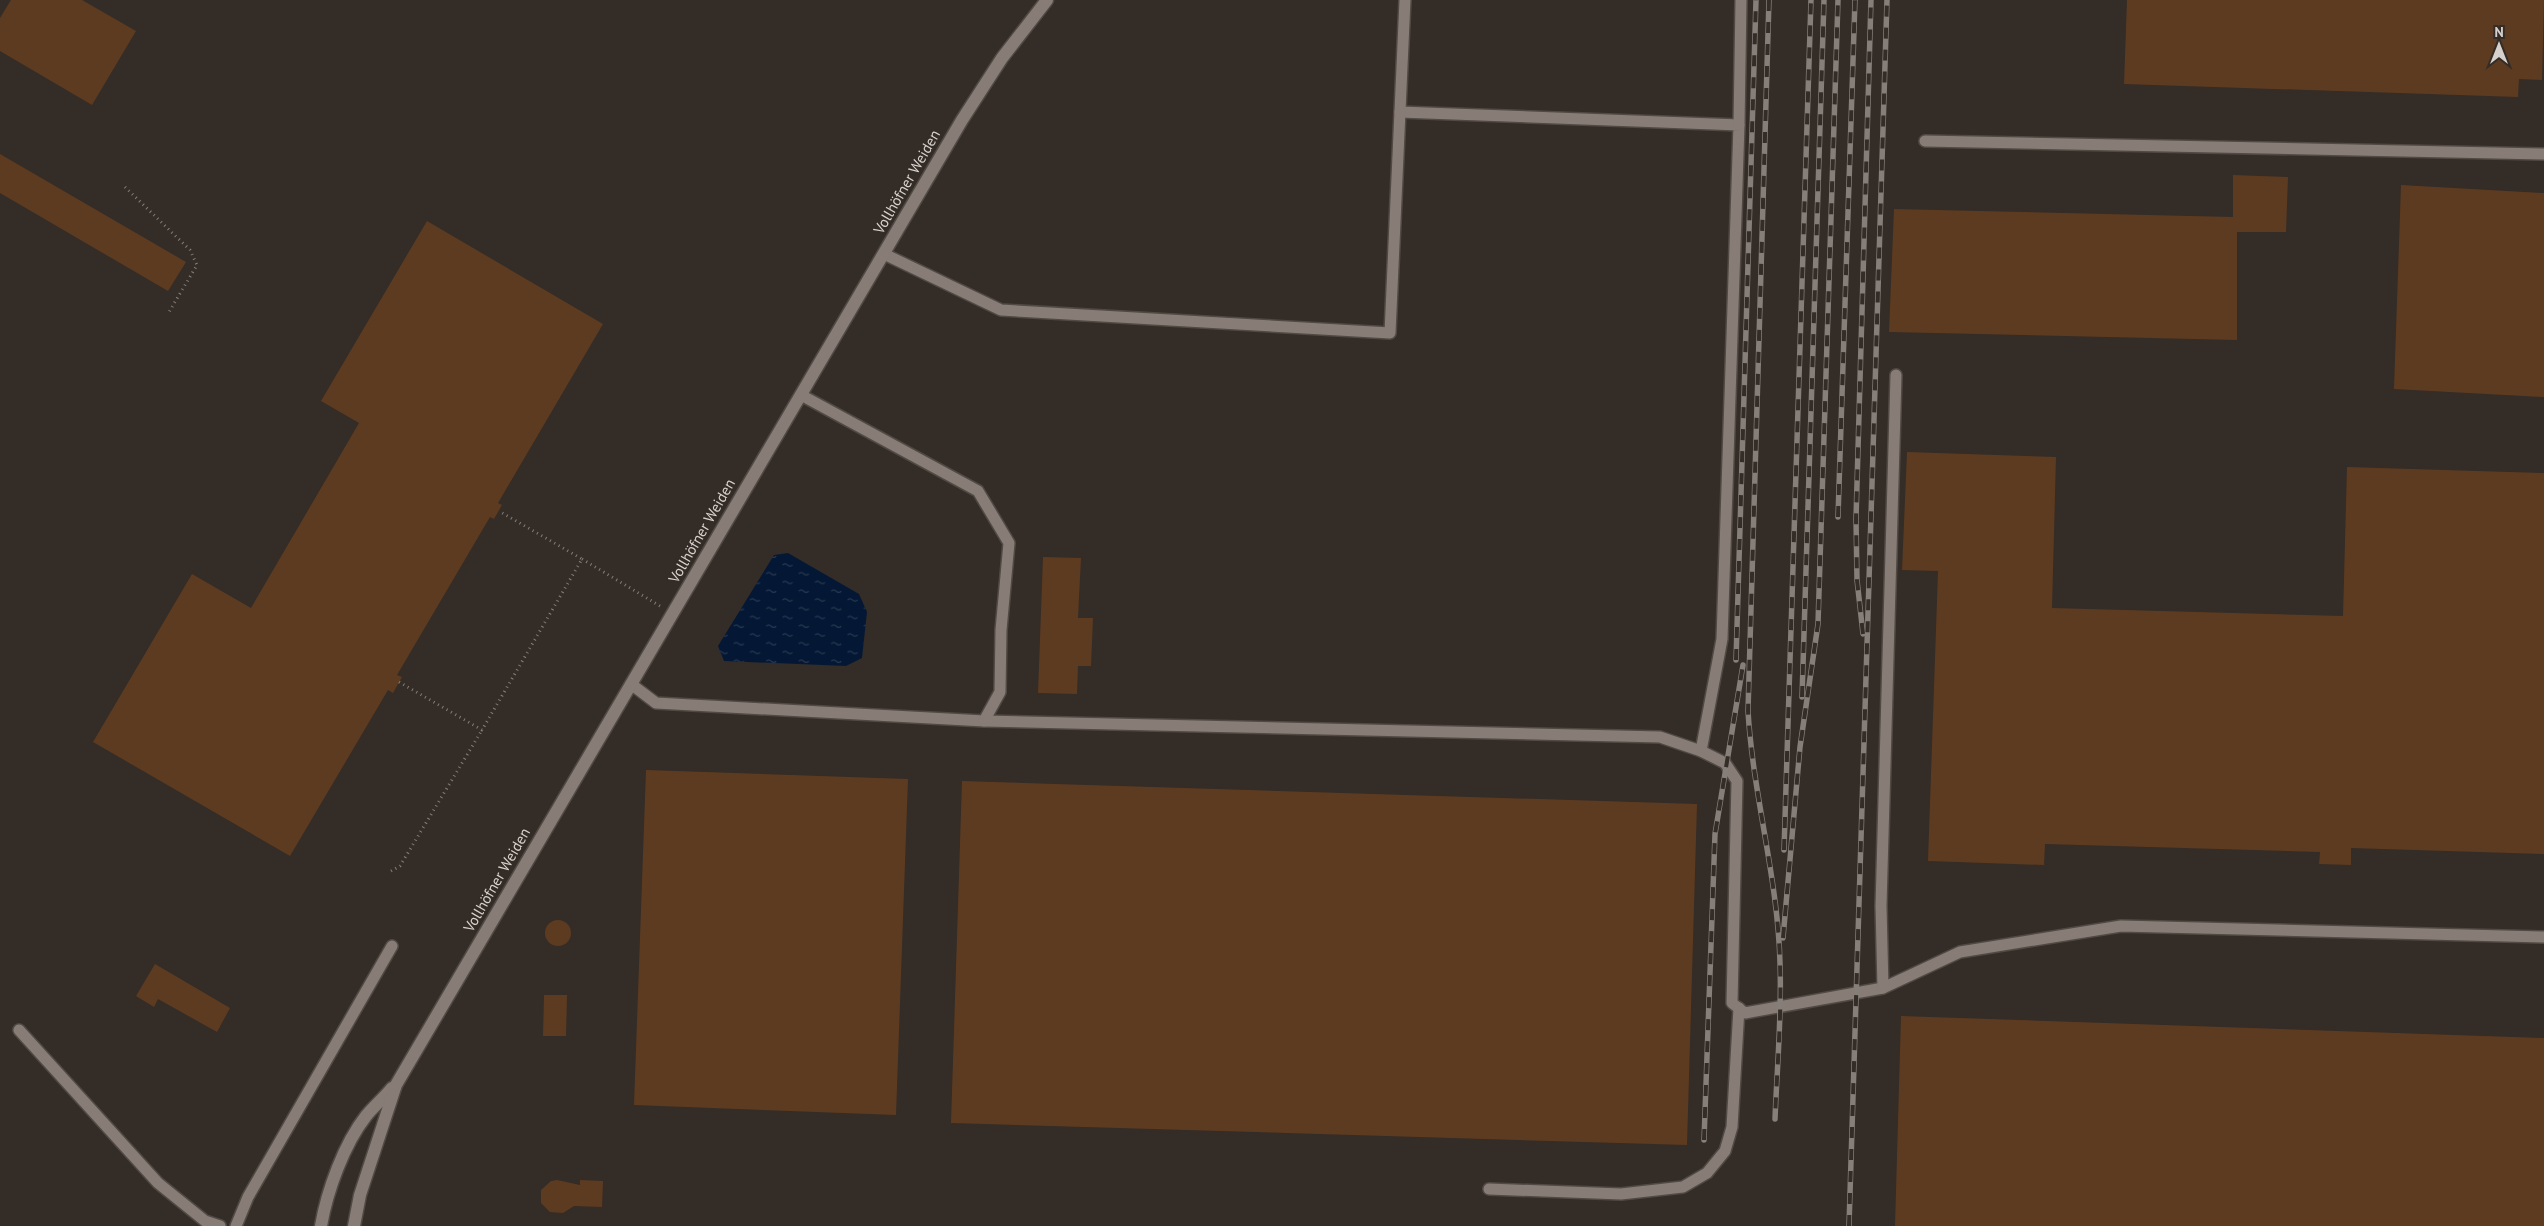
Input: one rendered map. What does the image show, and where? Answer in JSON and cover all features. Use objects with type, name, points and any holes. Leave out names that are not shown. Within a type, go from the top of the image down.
[{"type":"main road","name":"Vollhöfner Weiden","points":[[354,1226],[362,1187],[396,1085],[982,87],[1047,0]]},
{"type":"main road","name":"Vollhöfner Weiden","points":[[321,1226],[332,1186],[348,1147],[365,1117],[396,1085]]},
{"type":"lane","points":[[884,254],[1001,310],[1390,333],[1405,0]]},
{"type":"lane","points":[[1701,751],[1722,639],[1742,0]]},
{"type":"lane","points":[[1400,112],[1739,125]]},
{"type":"lane","points":[[1926,141],[2544,154]]},
{"type":"lane","points":[[1883,988],[1880,906],[1896,375]]},
{"type":"lane","points":[[802,395],[978,490],[1009,544],[1001,630],[1000,692],[984,722]]},
{"type":"lane","points":[[631,684],[656,702],[984,722],[1660,737],[1701,751],[1725,764],[1737,781],[1732,1003],[1745,1013],[1883,988],[1960,952],[2121,926],[2544,937]]},
{"type":"lane","points":[[236,1226],[248,1197],[392,946]]},
{"type":"lane","points":[[1489,1189],[1621,1194],[1683,1187],[1708,1173],[1725,1151],[1732,1126],[1739,1008]]},
{"type":"lane","points":[[19,1030],[158,1183],[205,1222],[220,1226]]},
{"type":"path","points":[[125,187],[190,250],[197,265],[169,312]]},
{"type":"path","points":[[499,511],[673,614]]},
{"type":"path","points":[[391,871],[400,866],[582,559]]},
{"type":"path","points":[[399,682],[482,730]]},
{"type":"water","points":[[788,553],[859,594],[867,612],[862,658],[846,666],[724,661],[718,646],[774,555]]},
{"type":"building","points":[[11,0],[82,0],[136,31],[92,105],[0,51],[0,18]]},
{"type":"building","points":[[2127,0],[2544,0],[2542,80],[2519,79],[2518,97],[2124,84]]},
{"type":"building","points":[[0,154],[186,262],[168,291],[0,193]]},
{"type":"building","points":[[2233,175],[2288,177],[2286,232],[2237,232],[2237,340],[1889,332],[1894,209],[2233,217]]},
{"type":"building","points":[[2401,185],[2544,193],[2544,397],[2394,389]]},
{"type":"building","points":[[427,221],[603,324],[498,503],[502,505],[494,519],[490,517],[397,675],[402,677],[393,693],[388,690],[290,856],[93,742],[192,574],[251,608],[359,423],[321,401]]},
{"type":"building","points":[[1907,452],[2056,457],[2052,608],[2343,616],[2347,467],[2544,473],[2544,854],[2351,848],[2351,865],[2319,864],[2320,852],[2045,844],[2044,865],[1928,861],[1938,571],[1902,570]]},
{"type":"building","points":[[1043,557],[1081,558],[1078,618],[1093,618],[1091,666],[1078,666],[1077,694],[1038,693]]},
{"type":"building","points":[[646,770],[908,779],[896,1115],[634,1105]]},
{"type":"building","points":[[962,781],[1697,804],[1687,1145],[951,1123]]},
{"type":"building","points":[[558,920],[567,924],[571,933],[567,942],[558,946],[549,942],[545,933],[549,924]]},
{"type":"building","points":[[155,964],[230,1008],[217,1032],[158,999],[154,1007],[136,996]]},
{"type":"building","points":[[544,995],[567,995],[566,1036],[543,1036]]},
{"type":"building","points":[[1901,1016],[2544,1038],[2544,1226],[1895,1226]]},
{"type":"building","points":[[557,1180],[580,1185],[580,1180],[603,1181],[602,1207],[574,1206],[563,1213],[550,1212],[541,1203],[541,1190],[551,1181]]},
{"type":"railway","points":[[1736,660],[1756,0]]},
{"type":"railway","points":[[1769,0],[1748,711],[1755,774],[1775,900],[1778,931],[1780,1002],[1775,1119]]},
{"type":"railway","points":[[1784,850],[1811,0]]},
{"type":"railway","points":[[1802,697],[1824,0]]},
{"type":"railway","points":[[1783,938],[1800,747],[1818,624],[1838,0]]},
{"type":"railway","points":[[1838,517],[1855,0]]},
{"type":"railway","points":[[1863,634],[1857,580],[1856,519],[1871,0]]},
{"type":"railway","points":[[1849,1226],[1887,0]]},
{"type":"railway","points":[[1704,1140],[1715,834],[1743,665]]}]
